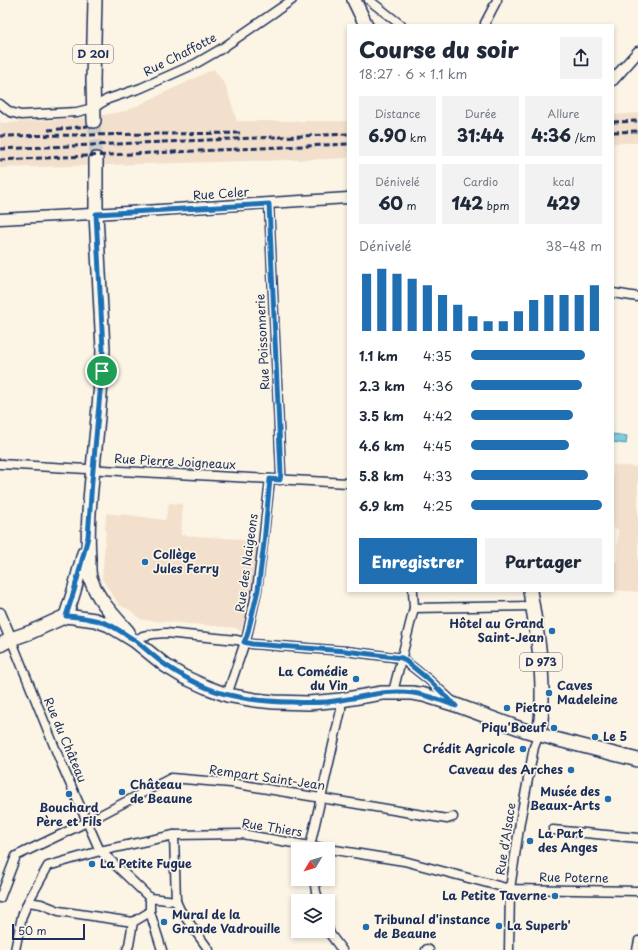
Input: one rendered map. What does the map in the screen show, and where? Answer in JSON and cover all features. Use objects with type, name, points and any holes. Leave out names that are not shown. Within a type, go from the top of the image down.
[{"type":"main road","name":"D 20I","points":[[94,121],[93,73],[95,0]]},
{"type":"main road","points":[[354,0],[366,24]]},
{"type":"main road","points":[[96,159],[96,214],[103,349],[88,537],[89,574],[93,585],[106,606],[135,641]]},
{"type":"main road","points":[[66,616],[88,537]]},
{"type":"main road","name":"D 973","points":[[530,592],[542,668],[542,716],[538,734]]},
{"type":"main road","points":[[5,642],[66,616],[80,617],[109,625],[135,641],[166,666],[206,687],[227,695],[274,702],[309,703],[340,700],[382,693],[412,692],[524,730],[638,760]]},
{"type":"street","name":"Rue Chaffotte","points":[[0,104],[10,112],[21,115],[77,112],[93,108],[108,99],[142,88],[195,64],[221,49],[292,0]]},
{"type":"street","points":[[369,0],[400,24]]},
{"type":"street","points":[[486,24],[497,0]]},
{"type":"street","points":[[614,79],[638,52]]},
{"type":"street","name":"Rue Celer","points":[[0,219],[269,204],[347,198]]},
{"type":"street","name":"Rue Poissonnerie","points":[[269,204],[280,480]]},
{"type":"street","points":[[614,293],[638,297]]},
{"type":"street","name":"Rue Pierre Joigneaux","points":[[0,464],[347,483]]},
{"type":"street","name":"Rue des Naigeons","points":[[227,695],[247,636],[258,590],[270,479]]},
{"type":"street","points":[[393,692],[414,608],[413,592]]},
{"type":"street","points":[[414,608],[532,606]]},
{"type":"street","points":[[0,614],[5,642]]},
{"type":"street","points":[[135,641],[142,636],[166,633],[237,640],[252,644],[346,651],[402,658],[429,680],[456,706]]},
{"type":"street","name":"Rue du Château","points":[[5,642],[100,851],[150,898]]},
{"type":"street","points":[[311,842],[341,710],[340,700]]},
{"type":"street","name":"Rue d'Alsace","points":[[509,950],[510,889],[520,822],[534,747],[538,734]]},
{"type":"street","name":"Rempart Saint-Jean","points":[[0,898],[16,856],[171,778],[231,783],[447,819],[453,817]]},
{"type":"street","points":[[553,830],[638,838]]},
{"type":"street","points":[[174,834],[176,901],[180,910],[209,950]]},
{"type":"street","name":"Rue Thiers","points":[[15,950],[22,916],[48,866],[100,851],[174,834],[242,834],[291,844]]},
{"type":"street","name":"Rue Thiers","points":[[335,851],[404,861],[510,889]]},
{"type":"street","name":"Rue Poterne","points":[[510,889],[638,891]]},
{"type":"street","points":[[162,950],[150,912],[150,898],[176,901]]},
{"type":"street","points":[[28,902],[41,904],[59,911],[133,922],[150,912]]},
{"type":"street","points":[[127,950],[133,922]]},
{"type":"street","points":[[333,938],[342,950]]},
{"type":"street","points":[[636,950],[638,940]]},
{"type":"street","points":[[426,950],[430,950]]},
{"type":"shaded area","points":[[214,69],[226,86],[237,121],[347,121],[347,158],[0,168],[0,121],[2,123],[85,118],[126,111]]},
{"type":"shaded area","points":[[638,113],[638,143],[614,143],[614,115]]},
{"type":"shaded area","points":[[614,465],[638,467],[638,592],[614,590],[614,562],[617,562],[618,529],[614,529]]},
{"type":"shaded area","name":"Collège Jules Ferry","points":[[169,503],[183,504],[181,535],[239,539],[258,542],[251,596],[241,631],[237,628],[140,619],[130,610],[119,605],[102,579],[106,513],[165,520]]},
{"type":"water","points":[[614,434],[627,436],[626,444],[614,442]]},
{"type":"tunnel","points":[[94,121],[96,159]]},
{"type":"railway","points":[[614,122],[638,121]]},
{"type":"railway","points":[[48,130],[88,126]]},
{"type":"railway","points":[[614,132],[638,131]]},
{"type":"railway","points":[[0,136],[242,133]]},
{"type":"railway","points":[[0,149],[347,134]]},
{"type":"railway","points":[[0,160],[347,144]]},
{"type":"place","name":"Collège Jules Ferry","points":[[145,562]]},
{"type":"place","name":"Hôtel au Grand Saint-Jean","points":[[552,631]]},
{"type":"place","name":"La Comédie du Vin","points":[[356,679]]},
{"type":"place","name":"Caves Madeleine","points":[[549,693]]},
{"type":"place","name":"Pietro","points":[[507,708]]},
{"type":"place","name":"Piqu'Boeuf","points":[[554,728]]},
{"type":"place","name":"Le 5","points":[[595,737]]},
{"type":"place","name":"Crédit Agricole","points":[[523,749]]},
{"type":"place","name":"Caveau des Arches","points":[[571,770]]},
{"type":"place","name":"Château de Beaune","points":[[122,792]]},
{"type":"place","name":"Bouchard Père et Fils","points":[[69,794]]},
{"type":"place","name":"Musée des Beaux-Arts","points":[[608,799]]},
{"type":"place","name":"La Part des Anges","points":[[530,841]]},
{"type":"place","name":"La Petite Fugue","points":[[92,864]]},
{"type":"place","name":"La Petite Taverne","points":[[555,896]]},
{"type":"place","name":"Mural de la Grande Vadrouille","points":[[164,922]]},
{"type":"place","name":"La Superb'","points":[[499,926]]},
{"type":"place","name":"Tribunal d'instance de Beaune","points":[[366,927]]},
{"type":"route","points":[[269,204],[281,473],[280,480],[270,479],[258,590],[247,636],[244,642],[252,644],[346,651],[402,658],[429,680],[456,706],[412,692],[382,693],[327,702],[309,703],[274,702],[238,698],[217,692],[166,666],[135,641],[109,625],[95,620],[66,616],[88,537],[102,371],[103,349],[96,214],[269,204]]}]
